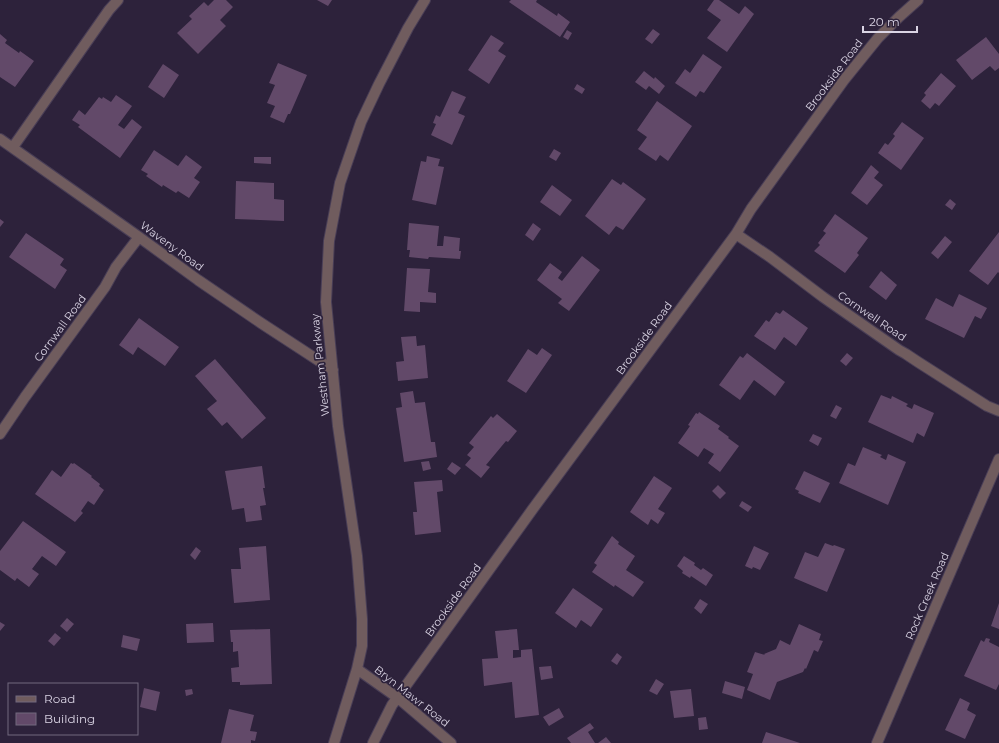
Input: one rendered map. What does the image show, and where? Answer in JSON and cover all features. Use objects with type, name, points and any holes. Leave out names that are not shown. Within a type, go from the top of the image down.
[{"type":"street","points":[[13,147],[109,10],[118,0]]},
{"type":"street","name":"Westham Parkway","points":[[334,743],[357,669],[362,646],[362,619],[357,556],[338,426],[326,302],[329,241],[340,183],[361,122],[408,28],[425,0]]},
{"type":"street","name":"Brookside Road","points":[[398,698],[532,510],[736,234],[751,209],[844,80],[878,38],[918,0]]},
{"type":"street","name":"Waveny Road","points":[[0,139],[211,288],[333,370]]},
{"type":"street","name":"Cornwell Road","points":[[736,234],[770,257],[822,297],[899,350],[987,406],[999,411]]},
{"type":"street","name":"Cornwall Road","points":[[0,434],[105,287],[116,267],[139,236]]},
{"type":"street","name":"Rock Creek Road","points":[[877,743],[999,459]]},
{"type":"street","name":"Bryn Mawr Road","points":[[357,669],[398,698],[451,743]]},
{"type":"street","points":[[373,743],[392,705],[398,698]]},
{"type":"building","points":[[214,0],[226,0],[233,7],[220,20],[226,26],[198,54],[177,33],[192,19],[189,16],[204,2],[208,6]]},
{"type":"building","points":[[317,0],[332,0],[328,6]]},
{"type":"building","points":[[511,0],[537,0],[536,2],[557,16],[558,13],[570,22],[560,37],[509,2]]},
{"type":"building","points":[[714,0],[719,0],[739,14],[745,6],[754,14],[727,52],[707,38],[721,20],[707,10]]},
{"type":"building","points":[[653,29],[660,34],[652,44],[645,39]]},
{"type":"building","points":[[567,30],[572,33],[568,40],[563,37]]},
{"type":"building","points":[[0,34],[7,40],[5,43],[34,61],[15,87],[0,77]]},
{"type":"building","points":[[491,35],[504,43],[498,51],[506,56],[489,84],[468,70]]},
{"type":"building","points":[[986,37],[999,54],[999,68],[995,71],[990,66],[972,80],[956,60]]},
{"type":"building","points":[[703,54],[722,67],[704,93],[700,91],[696,97],[675,83],[685,69],[690,73]]},
{"type":"building","points":[[278,63],[307,75],[290,114],[288,114],[284,123],[270,117],[275,106],[267,103],[275,85],[269,83]]},
{"type":"building","points":[[163,64],[179,75],[164,98],[148,87]]},
{"type":"building","points":[[644,71],[654,79],[655,77],[665,86],[659,94],[649,86],[646,90],[635,82]]},
{"type":"building","points":[[941,73],[956,86],[939,106],[935,103],[930,109],[921,101],[926,95],[924,93]]},
{"type":"building","points":[[577,84],[585,89],[582,94],[574,89]]},
{"type":"building","points":[[452,91],[466,97],[458,113],[465,116],[452,145],[431,135],[436,124],[433,123],[436,115],[440,117]]},
{"type":"building","points":[[116,95],[132,106],[118,125],[124,129],[132,119],[142,127],[120,158],[78,127],[80,125],[72,120],[79,110],[85,115],[99,97],[102,99],[103,97],[111,102]]},
{"type":"building","points":[[657,101],[692,126],[668,161],[660,155],[656,161],[638,149],[647,137],[637,130]]},
{"type":"building","points":[[902,122],[924,138],[901,170],[878,153],[885,143],[888,145],[895,136],[893,134]]},
{"type":"building","points":[[554,149],[561,153],[556,161],[549,157]]},
{"type":"building","points":[[154,150],[178,166],[186,155],[202,167],[194,178],[200,182],[189,198],[178,191],[176,193],[163,185],[162,187],[146,176],[148,174],[141,170]]},
{"type":"building","points":[[427,156],[440,159],[438,166],[444,167],[436,205],[412,200],[421,161],[426,162]]},
{"type":"building","points":[[254,157],[271,157],[271,164],[254,163]]},
{"type":"building","points":[[871,165],[879,172],[874,178],[883,185],[867,205],[851,193]]},
{"type":"building","points":[[612,179],[621,185],[623,182],[646,199],[623,230],[616,226],[609,235],[585,216]]},
{"type":"building","points":[[236,181],[274,183],[274,199],[284,200],[284,221],[235,219]]},
{"type":"building","points":[[552,185],[572,200],[560,216],[540,202]]},
{"type":"building","points":[[950,199],[956,204],[952,210],[945,205]]},
{"type":"building","points":[[835,214],[868,238],[857,253],[859,255],[845,273],[814,251],[820,245],[818,243],[826,233],[823,231]]},
{"type":"building","points":[[0,219],[4,222],[0,227]]},
{"type":"building","points":[[409,223],[439,226],[437,246],[443,246],[444,236],[460,238],[460,259],[429,257],[428,259],[409,257],[410,250],[407,250]]},
{"type":"building","points":[[533,223],[541,229],[533,241],[525,235]]},
{"type":"building","points":[[999,232],[999,273],[998,272],[988,285],[969,271]]},
{"type":"building","points":[[26,233],[64,259],[60,265],[67,270],[55,289],[9,257]]},
{"type":"building","points":[[945,236],[952,242],[938,259],[931,253]]},
{"type":"building","points":[[582,256],[600,270],[569,311],[558,303],[562,299],[537,280],[550,263],[562,272],[558,278],[562,281]]},
{"type":"building","points":[[407,268],[430,269],[428,292],[436,293],[436,303],[420,302],[420,312],[404,311]]},
{"type":"building","points":[[881,271],[897,285],[886,300],[869,287]]},
{"type":"building","points":[[959,294],[987,308],[981,319],[975,316],[964,338],[925,319],[936,298],[953,307]]},
{"type":"building","points":[[783,310],[808,328],[796,346],[784,337],[775,350],[754,336],[766,320],[769,322],[776,312],[780,314]]},
{"type":"building","points":[[139,318],[179,347],[165,366],[138,347],[133,355],[119,345]]},
{"type":"building","points":[[416,336],[417,346],[425,345],[428,378],[398,381],[396,362],[404,361],[401,337]]},
{"type":"building","points":[[542,348],[552,355],[526,393],[507,381],[528,349],[537,355]]},
{"type":"building","points":[[747,353],[785,382],[775,396],[754,380],[740,400],[719,385],[740,356],[743,358]]},
{"type":"building","points":[[847,353],[853,358],[846,366],[840,361]]},
{"type":"building","points":[[215,359],[266,418],[242,439],[227,422],[222,426],[207,409],[217,401],[195,376]]},
{"type":"building","points":[[413,391],[415,403],[425,402],[431,442],[435,442],[437,457],[404,462],[396,408],[402,407],[400,393]]},
{"type":"building","points":[[881,395],[891,399],[892,396],[908,404],[906,406],[912,409],[914,404],[934,413],[924,437],[917,433],[913,443],[868,422]]},
{"type":"building","points":[[836,405],[842,408],[836,419],[830,416]]},
{"type":"building","points":[[699,412],[720,426],[718,429],[739,446],[720,472],[708,463],[714,454],[704,448],[698,457],[678,443],[690,426],[688,425],[696,413],[698,414]]},
{"type":"building","points":[[497,414],[517,431],[508,442],[506,441],[486,465],[490,467],[481,478],[465,465],[471,458],[467,455],[474,447],[469,443],[491,416],[493,418]]},
{"type":"building","points":[[813,434],[822,438],[818,446],[809,441]]},
{"type":"building","points":[[863,447],[882,455],[880,457],[886,460],[888,454],[906,462],[888,505],[839,483],[848,463],[855,466]]},
{"type":"building","points":[[429,461],[431,469],[423,471],[421,462]]},
{"type":"building","points":[[452,462],[461,468],[455,475],[447,469]]},
{"type":"building","points":[[71,463],[74,463],[92,476],[91,477],[100,484],[99,486],[104,490],[94,505],[88,501],[81,511],[83,513],[75,522],[35,494],[52,470],[61,477]]},
{"type":"building","points":[[262,466],[265,488],[263,488],[266,505],[260,506],[262,520],[246,522],[244,508],[232,510],[225,471]]},
{"type":"building","points":[[804,471],[830,483],[820,503],[798,493],[799,491],[795,489]]},
{"type":"building","points":[[654,476],[672,488],[658,509],[665,513],[658,524],[651,519],[648,525],[630,512]]},
{"type":"building","points":[[442,480],[443,491],[437,492],[441,532],[415,535],[413,512],[417,512],[414,482]]},
{"type":"building","points":[[718,485],[726,493],[720,499],[712,491]]},
{"type":"building","points":[[742,501],[752,507],[748,512],[739,506]]},
{"type":"building","points":[[23,521],[66,552],[56,566],[42,556],[32,569],[39,574],[29,587],[17,578],[15,581],[0,570],[0,551]]},
{"type":"building","points":[[612,536],[619,542],[618,544],[635,556],[626,570],[644,582],[633,597],[615,585],[614,587],[592,572],[597,565],[594,563]]},
{"type":"building","points":[[825,543],[845,549],[827,592],[794,578],[805,552],[818,557]]},
{"type":"building","points":[[266,546],[270,600],[234,603],[231,569],[241,569],[239,548]]},
{"type":"building","points":[[754,546],[769,553],[760,570],[745,566]]},
{"type":"building","points":[[196,547],[201,551],[195,560],[190,555]]},
{"type":"building","points":[[684,556],[695,563],[694,565],[701,570],[703,568],[713,575],[706,586],[691,576],[690,578],[682,573],[683,571],[677,566]]},
{"type":"building","points":[[573,588],[603,609],[591,627],[581,620],[576,628],[555,613]]},
{"type":"building","points":[[700,599],[708,604],[701,614],[694,608]]},
{"type":"building","points":[[999,603],[999,629],[991,626]]},
{"type":"building","points":[[67,618],[74,624],[67,632],[60,626]]},
{"type":"building","points":[[0,622],[5,625],[0,631]]},
{"type":"building","points":[[213,623],[214,642],[187,643],[186,624]]},
{"type":"building","points":[[799,624],[821,634],[819,640],[823,641],[818,652],[814,650],[806,669],[805,668],[803,672],[777,682],[770,700],[747,690],[753,674],[747,672],[755,652],[765,655],[764,654],[776,649],[780,640],[790,645]]},
{"type":"building","points":[[270,629],[272,684],[240,685],[240,682],[232,682],[231,668],[239,667],[238,651],[233,652],[233,642],[231,642],[230,630]]},
{"type":"building","points":[[517,629],[519,650],[513,650],[513,658],[521,657],[521,650],[532,649],[539,715],[515,718],[512,682],[484,686],[482,659],[498,658],[495,631]]},
{"type":"building","points":[[55,633],[61,638],[54,646],[48,641]]},
{"type":"building","points":[[123,635],[140,639],[137,651],[121,647]]},
{"type":"building","points":[[986,638],[990,639],[989,642],[999,647],[999,684],[996,690],[964,676],[981,640],[984,642]]},
{"type":"building","points":[[617,653],[622,657],[617,665],[611,661]]},
{"type":"building","points":[[551,666],[553,678],[541,680],[539,667]]},
{"type":"building","points":[[656,679],[664,684],[657,695],[649,691]]},
{"type":"building","points":[[725,681],[745,687],[742,699],[722,693]]},
{"type":"building","points":[[144,688],[160,692],[156,711],[140,707]]},
{"type":"building","points":[[192,689],[193,694],[186,696],[185,690]]},
{"type":"building","points":[[691,689],[694,716],[674,718],[670,691]]},
{"type":"building","points":[[960,698],[970,703],[967,710],[976,715],[965,739],[945,730]]},
{"type":"building","points":[[559,708],[564,717],[549,726],[543,717]]},
{"type":"building","points":[[229,709],[254,715],[250,731],[257,732],[255,741],[251,740],[251,743],[221,743]]},
{"type":"building","points":[[706,717],[708,729],[699,730],[698,718]]},
{"type":"building","points":[[590,723],[594,728],[588,732],[595,743],[571,743],[567,738]]},
{"type":"building","points":[[766,732],[800,743],[762,743]]},
{"type":"building","points":[[606,737],[611,743],[598,743]]}]
